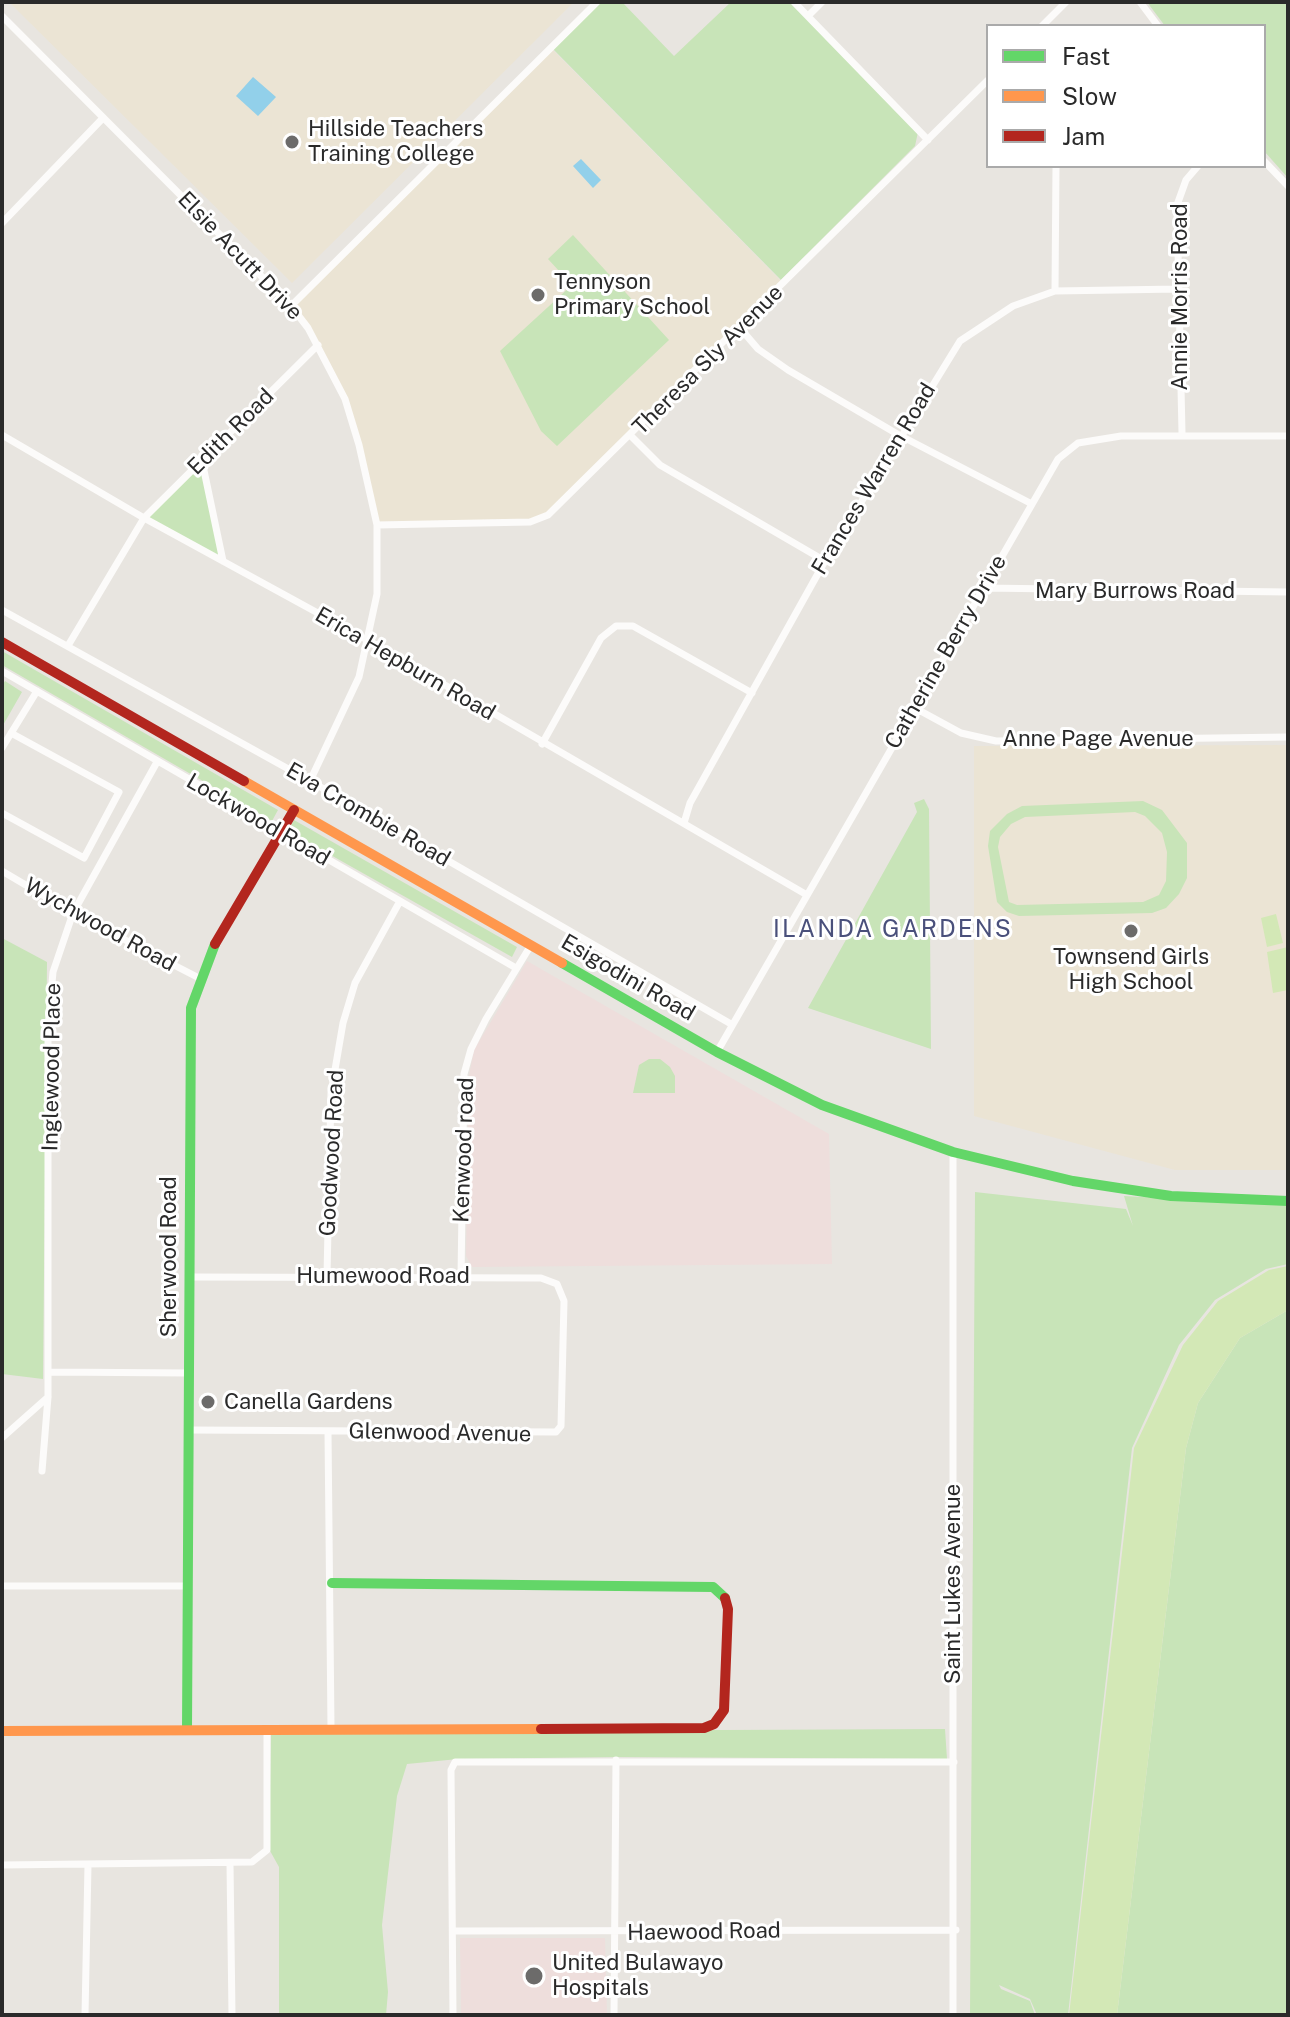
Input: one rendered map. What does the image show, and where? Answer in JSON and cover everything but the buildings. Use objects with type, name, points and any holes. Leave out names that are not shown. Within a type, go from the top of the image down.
[{"type":"street","points":[[291,306],[597,2]]},
{"type":"street","points":[[794,2],[928,140]]},
{"type":"street","points":[[808,16],[822,2]]},
{"type":"street","points":[[1044,24],[1066,2]]},
{"type":"street","points":[[1140,2],[1156,24]]},
{"type":"street","name":"Elsie Acutt Drive","points":[[2,16],[291,306],[318,345],[345,399],[377,525],[377,594],[369,641],[346,711],[310,781]]},
{"type":"street","name":"Theresa Sly Avenue","points":[[377,525],[538,520],[548,515],[986,82]]},
{"type":"street","points":[[2,223],[103,118]]},
{"type":"street","points":[[1266,163],[1288,186]]},
{"type":"street","points":[[1055,291],[1056,168]]},
{"type":"street","name":"Annie Morris Road","points":[[1182,433],[1177,205],[1186,180],[1196,168]]},
{"type":"street","name":"Frances Warren Road","points":[[684,823],[690,803],[825,561],[899,435],[960,341],[1013,306],[1055,291],[1178,289]]},
{"type":"street","points":[[740,328],[758,349],[788,370],[899,435],[1030,503]]},
{"type":"street","name":"Edith Road","points":[[69,644],[144,518],[318,345]]},
{"type":"street","name":"Catherine Berry Drive","points":[[717,1052],[1058,459],[1078,443],[1121,436],[1182,433],[1288,436]]},
{"type":"street","name":"Erica Hepburn Road","points":[[2,435],[144,518],[369,641],[807,895]]},
{"type":"street","points":[[631,436],[660,465],[825,561]]},
{"type":"street","points":[[202,461],[223,561]]},
{"type":"street","name":"Mary Burrows Road","points":[[982,588],[1288,592]]},
{"type":"street","name":"Eva Crombie Road","points":[[2,610],[69,644],[175,709],[310,781],[731,1024]]},
{"type":"street","points":[[542,744],[601,638],[616,626],[633,626],[752,693]]},
{"type":"street","name":"Esigodini Road","points":[[2,642],[717,1052],[822,1105],[953,1152],[1073,1181],[1135,1192],[1288,1201]]},
{"type":"street","name":"Lockwood Road","points":[[2,671],[279,834],[516,968]]},
{"type":"street","points":[[2,748],[37,691]]},
{"type":"street","name":"Anne Page Avenue","points":[[915,708],[961,733],[996,741],[1288,737]]},
{"type":"street","points":[[2,813],[84,858],[119,792],[11,733]]},
{"type":"street","name":"Inglewood Place","points":[[42,1471],[49,1372],[48,1027],[57,955],[73,913],[157,762]]},
{"type":"street","name":"Sherwood Road","points":[[187,1729],[189,1042],[199,978],[233,909],[294,810]]},
{"type":"street","name":"Wychwood Road","points":[[2,871],[73,913],[199,978]]},
{"type":"street","name":"Goodwood Road","points":[[327,1275],[331,1093],[343,1023],[355,983],[400,901]]},
{"type":"street","name":"Kenwood road","points":[[461,1277],[464,1074],[471,1049],[531,945]]},
{"type":"street","name":"Saint Lukes Avenue","points":[[953,1152],[956,1930],[953,2015]]},
{"type":"street","name":"Humewood Road","points":[[189,1277],[327,1275],[551,1281],[561,1289],[564,1301]]},
{"type":"street","name":"Glenwood Avenue","points":[[190,1430],[556,1432],[561,1426],[564,1301]]},
{"type":"street","points":[[49,1372],[189,1373]]},
{"type":"street","points":[[2,1438],[48,1397]]},
{"type":"street","points":[[328,1432],[332,1583],[331,1728]]},
{"type":"street","points":[[2,1731],[704,1728],[714,1724],[724,1710],[728,1609],[723,1594],[709,1586],[332,1583]]},
{"type":"street","points":[[2,1586],[186,1586]]},
{"type":"street","points":[[2,1865],[252,1862],[267,1850],[267,1729]]},
{"type":"street","points":[[614,2015],[616,1760]]},
{"type":"street","points":[[453,2015],[451,1770],[455,1762],[954,1762]]},
{"type":"street","points":[[230,1864],[232,2015]]},
{"type":"street","points":[[85,2015],[88,1865]]},
{"type":"street","name":"Haewood Road","points":[[453,1931],[956,1930]]},
{"type":"shaded area","name":"Hillside Teachers Training College","points":[[9,2],[574,2],[292,283]]},
{"type":"shaded area","name":"Tennyson Primary School","points":[[552,49],[783,283],[547,513],[530,519],[379,522],[345,397],[293,307]]},
{"type":"shaded area","name":"Townsend Girls High School","points":[[1288,745],[1288,1170],[1175,1170],[974,1116],[974,746]]},
{"type":"shaded area","points":[[527,961],[829,1134],[832,1264],[472,1267],[466,1256],[469,1075],[474,1050]]},
{"type":"shaded area","name":"United Bulawayo Hospitals","points":[[460,1938],[605,1938],[607,2015],[461,2015]]},
{"type":"green space","points":[[600,2],[622,2],[674,56],[731,2],[792,2],[918,132],[915,146],[781,280],[553,49]]},
{"type":"green space","points":[[1147,2],[1288,2],[1288,178],[1266,153],[1266,24],[1164,24]]},
{"type":"green space","points":[[573,235],[669,340],[557,446],[541,431],[500,351],[572,285],[548,259]]},
{"type":"green space","points":[[201,465],[219,556],[148,518]]},
{"type":"green space","points":[[2,651],[278,810],[272,821],[2,665]]},
{"type":"green space","points":[[5,681],[22,692],[2,727],[2,686]]},
{"type":"green space","points":[[924,799],[929,809],[931,1049],[808,1008],[917,812],[914,803]]},
{"type":"green space","points":[[1143,801],[1162,810],[1187,843],[1187,878],[1179,894],[1166,908],[1152,913],[1019,916],[1007,912],[997,902],[988,846],[990,831],[1007,814],[1022,806]],"holes":[[[1135,812],[1145,816],[1162,833],[1167,852],[1166,881],[1159,895],[1143,902],[1017,905],[1009,902],[998,847],[1000,837],[1011,824],[1025,817]]]},
{"type":"green space","points":[[294,820],[517,947],[512,957],[288,831]]},
{"type":"green space","points":[[1276,914],[1283,943],[1267,947],[1261,918]]},
{"type":"green space","points":[[2,938],[47,962],[43,1379],[2,1374]]},
{"type":"green space","points":[[1288,947],[1288,990],[1273,993],[1267,952]]},
{"type":"green space","points":[[649,1059],[660,1059],[675,1076],[675,1093],[633,1093],[639,1065]]},
{"type":"green space","points":[[975,1192],[1126,1209],[1133,1226],[1124,1196],[1288,1205],[1288,1264],[1266,1269],[1215,1300],[1179,1345],[1132,1448],[1068,2015],[1037,2015],[1030,1999],[999,1985],[1001,1989],[1030,2001],[1035,2015],[970,2015]]},
{"type":"green space","points":[[1288,1266],[1288,1310],[1240,1338],[1198,1403],[1186,1448],[1117,2015],[1069,2015],[1134,1448],[1183,1345],[1218,1301],[1269,1270]]},
{"type":"green space","points":[[1288,1310],[1288,2015],[1117,2015],[1186,1448],[1198,1403],[1240,1338]]},
{"type":"green space","points":[[945,1729],[947,1759],[617,1757],[458,1759],[407,1764],[397,1796],[382,1925],[388,1992],[386,2015],[279,2015],[279,1867],[269,1849],[271,1732]]},
{"type":"water","points":[[253,77],[276,97],[258,116],[236,96]]},
{"type":"water","points":[[581,159],[601,180],[593,188],[573,166]]},
{"type":"traffic: fast","points":[[187,1729],[191,1008],[215,944]]},
{"type":"traffic: fast","points":[[562,963],[717,1052],[822,1105],[953,1152],[1073,1181],[1171,1196],[1288,1201]]},
{"type":"traffic: fast","points":[[332,1583],[713,1587],[725,1598]]},
{"type":"traffic: slow","points":[[244,781],[562,963]]},
{"type":"traffic: slow","points":[[2,1731],[541,1729]]},
{"type":"traffic: jam","points":[[2,642],[244,781]]},
{"type":"traffic: jam","points":[[215,944],[294,810]]},
{"type":"traffic: jam","points":[[541,1729],[704,1728],[714,1724],[724,1710],[728,1609],[725,1598]]},
{"type":"place","name":"Hillside Teachers Training College","points":[[292,142]]},
{"type":"place","name":"Tennyson Primary School","points":[[538,295]]},
{"type":"place","name":"Townsend Girls High School","points":[[1131,931]]},
{"type":"place","name":"Canella Gardens","points":[[208,1402]]},
{"type":"place","name":"United Bulawayo Hospitals","points":[[534,1976]]},
{"type":"district","name":"ILANDA GARDENS","points":[[893,930]]}]
